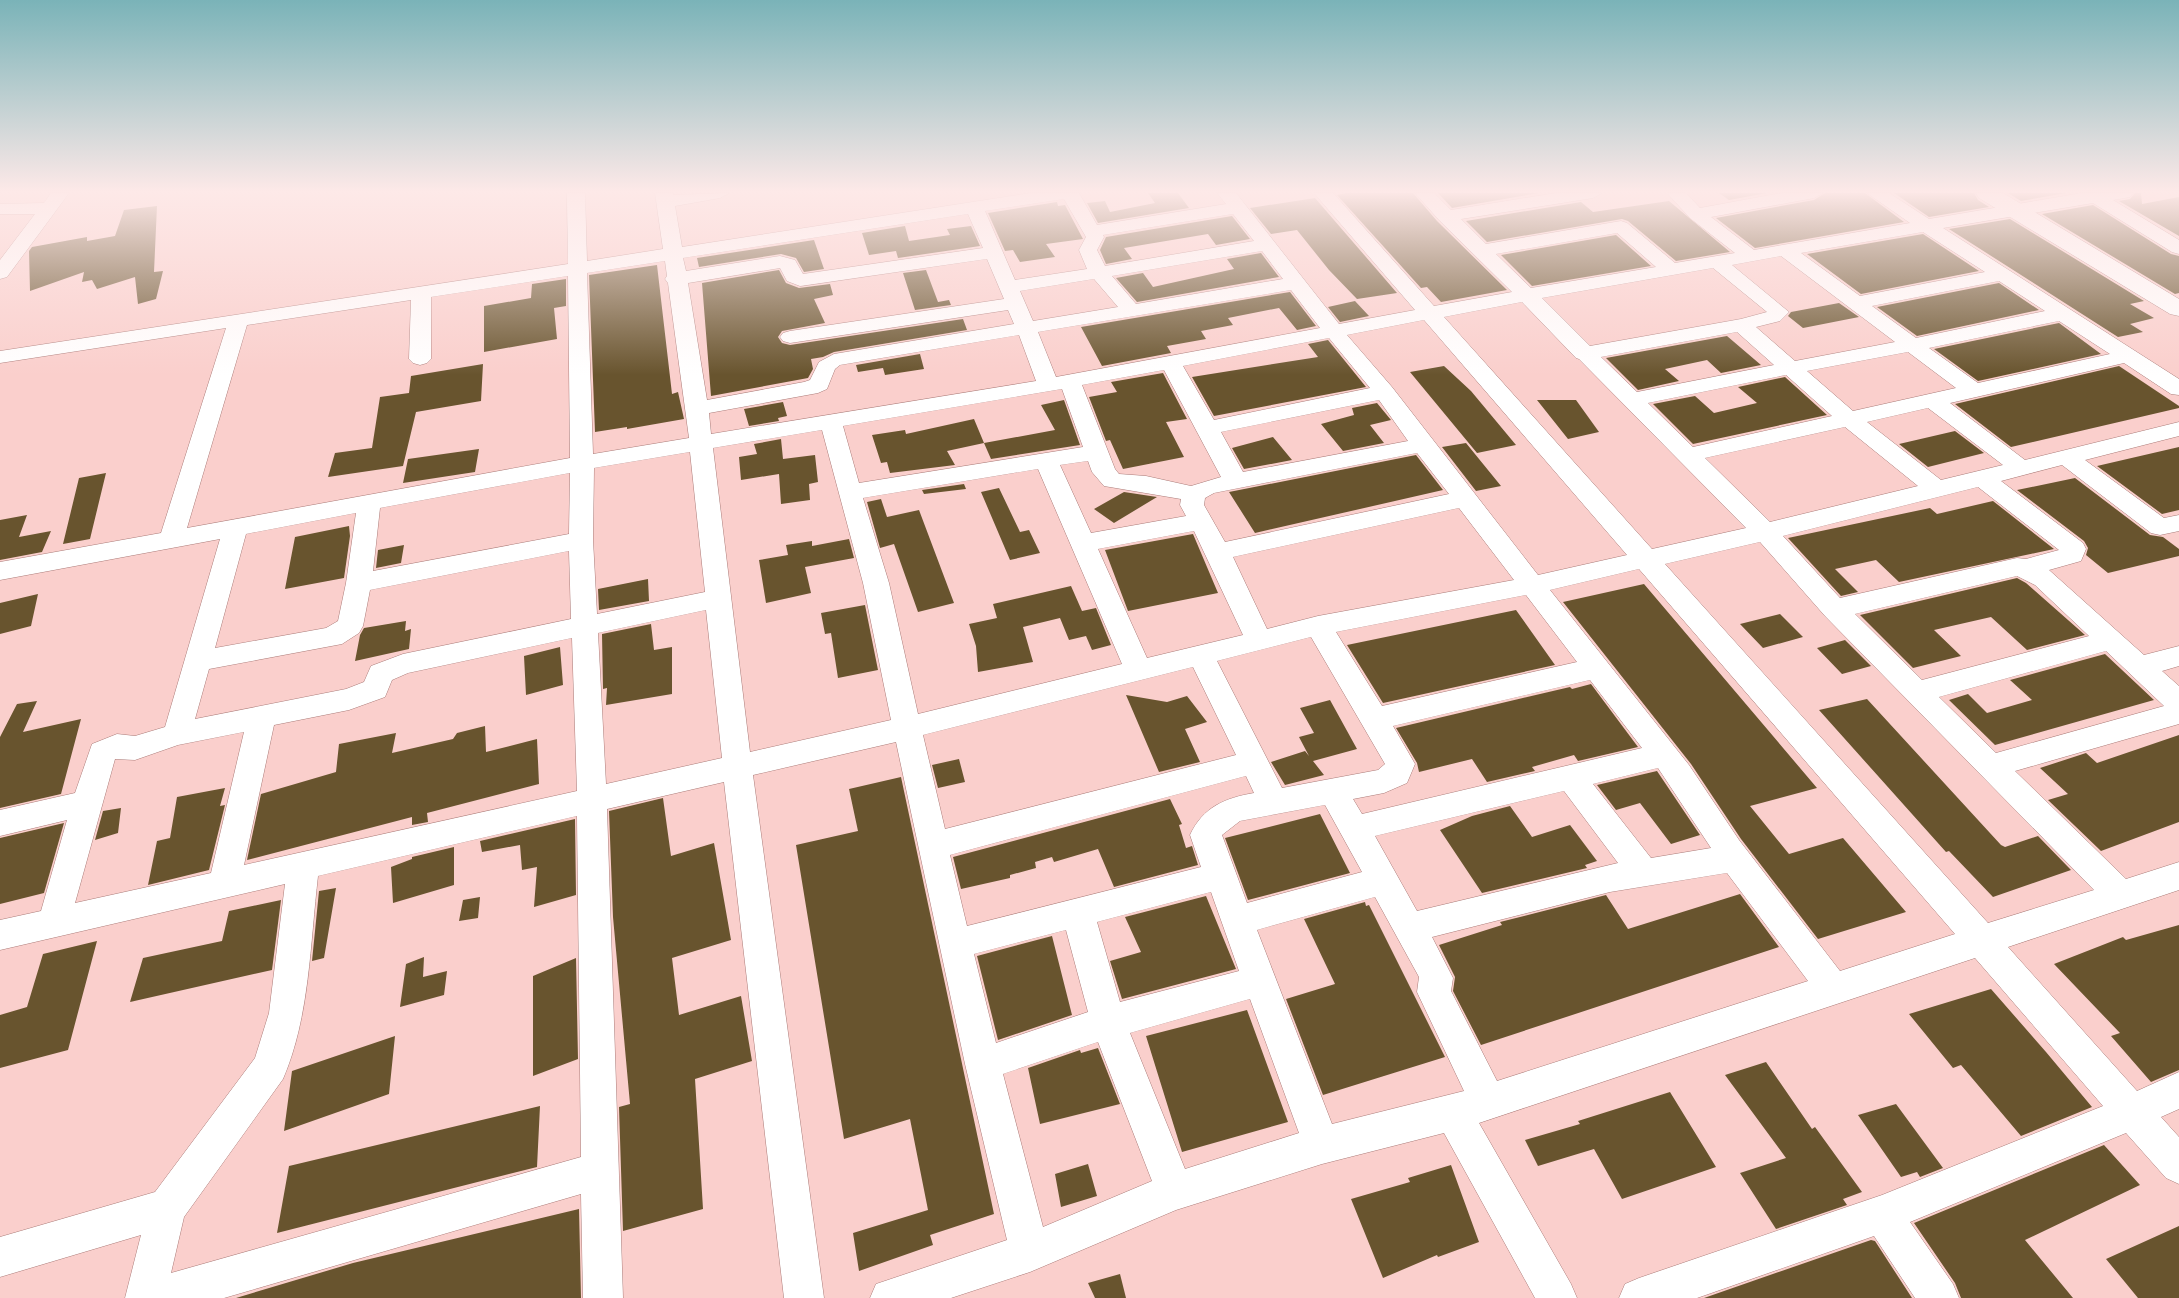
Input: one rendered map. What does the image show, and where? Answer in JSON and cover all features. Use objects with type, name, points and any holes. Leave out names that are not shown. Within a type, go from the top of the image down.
[{"type":"main road","points":[[2087,254],[2179,309]]},
{"type":"street","points":[[0,273],[15,254]]},
{"type":"street","points":[[578,254],[583,627],[592,799],[603,1298]]},
{"type":"street","points":[[672,254],[697,408],[737,766],[804,1298]]},
{"type":"street","points":[[674,267],[730,254]]},
{"type":"street","points":[[837,254],[844,273]]},
{"type":"street","points":[[995,254],[1048,385]]},
{"type":"street","points":[[1090,254],[1095,265],[1132,311]]},
{"type":"street","points":[[0,357],[579,268],[674,267],[780,261],[788,264],[795,279],[997,260],[1029,265],[1095,265],[1193,254]]},
{"type":"street","points":[[1273,254],[1384,392],[1463,499],[1598,668],[1695,796],[1734,858],[1834,989]]},
{"type":"street","points":[[1376,254],[2179,1165]]},
{"type":"street","points":[[1483,254],[1765,532],[1834,609],[2120,895]]},
{"type":"street","points":[[1652,254],[1671,270]]},
{"type":"street","points":[[0,571],[582,463],[1071,381],[1764,254]]},
{"type":"street","points":[[1790,254],[1973,390]]},
{"type":"street","points":[[1968,254],[2179,389]]},
{"type":"street","points":[[1583,354],[1741,325],[1773,317],[1779,312],[1717,262]]},
{"type":"street","points":[[790,338],[1012,295],[1095,265]]},
{"type":"street","points":[[1856,303],[2000,275]]},
{"type":"street","points":[[697,408],[810,388],[819,384],[826,366],[834,360],[1296,283]]},
{"type":"street","points":[[420,359],[421,293]]},
{"type":"street","points":[[1632,400],[1788,367],[1913,346],[2062,314]]},
{"type":"street","points":[[171,540],[238,321]]},
{"type":"street","points":[[1741,325],[1848,418],[1937,489]]},
{"type":"street","points":[[1688,455],[2127,356]]},
{"type":"street","points":[[1170,362],[1236,482]]},
{"type":"street","points":[[1071,381],[1104,472],[1112,481],[1146,484],[1194,494],[1207,488],[1423,445]]},
{"type":"street","points":[[1208,428],[1384,392]]},
{"type":"street","points":[[1932,400],[2020,468]]},
{"type":"street","points":[[830,420],[876,583],[932,846],[1030,1252]]},
{"type":"street","points":[[0,935],[907,728],[1318,626],[1533,585],[1765,532],[2179,429]]},
{"type":"street","points":[[849,492],[1096,452]]},
{"type":"street","points":[[2066,457],[2169,525],[2179,545]]},
{"type":"street","points":[[1046,460],[1138,669]]},
{"type":"street","points":[[1834,609],[2017,567],[2026,568],[2072,555],[2073,549],[1982,478]]},
{"type":"street","points":[[1194,494],[1192,505],[1218,552],[1259,640]]},
{"type":"street","points":[[1218,552],[1463,499]]},
{"type":"street","points":[[198,661],[333,637],[350,626],[359,583],[369,502]]},
{"type":"street","points":[[1084,543],[1201,522]]},
{"type":"street","points":[[177,734],[235,528]]},
{"type":"street","points":[[359,583],[581,540]]},
{"type":"street","points":[[2026,568],[2044,579],[2179,703]]},
{"type":"street","points":[[54,922],[102,752],[117,746],[135,748],[177,734],[349,699],[375,689],[381,673],[403,664],[719,598]]},
{"type":"street","points":[[1318,626],[1400,764],[1398,774],[1384,781],[1230,810],[1213,820],[1205,835],[1322,1145]]},
{"type":"street","points":[[1917,692],[2111,640]]},
{"type":"street","points":[[1201,656],[1274,802]]},
{"type":"street","points":[[2138,667],[2179,656]]},
{"type":"street","points":[[1375,719],[1598,668]]},
{"type":"street","points":[[1991,766],[2179,713]]},
{"type":"street","points":[[224,884],[261,718]]},
{"type":"street","points":[[1356,828],[1663,755]]},
{"type":"street","points":[[932,846],[1253,762]]},
{"type":"street","points":[[1570,777],[1644,872]]},
{"type":"street","points":[[1334,791],[1356,828],[1382,881],[1411,927],[1436,978],[1434,992],[1471,1108],[1557,1298]]},
{"type":"street","points":[[0,823],[88,803]]},
{"type":"street","points":[[1411,927],[1610,878],[1734,858]]},
{"type":"street","points":[[145,1298],[167,1208],[270,1067],[286,1013],[303,865]]},
{"type":"street","points":[[956,944],[1221,876]]},
{"type":"street","points":[[890,1298],[1030,1252],[1175,1191],[1322,1145],[1471,1108],[2179,876]]},
{"type":"street","points":[[1239,920],[1382,881]]},
{"type":"street","points":[[1078,913],[1108,1022],[1175,1191]]},
{"type":"street","points":[[983,1064],[1108,1022],[1259,981]]},
{"type":"street","points":[[1639,1298],[1882,1214],[2132,1112],[2179,1090]]},
{"type":"street","points":[[154,1298],[600,1170]]},
{"type":"street","points":[[0,1257],[167,1208]]},
{"type":"street","points":[[1882,1214],[1939,1298]]},
{"type":"building","points":[[29,254],[155,254],[154,272],[163,271],[156,299],[138,304],[135,277],[97,289],[92,280],[82,282],[84,272],[30,291]]},
{"type":"building","points":[[726,254],[819,254],[824,269],[804,272],[796,258],[781,254],[699,267],[697,258]]},
{"type":"building","points":[[897,254],[928,254],[898,258]]},
{"type":"building","points":[[1015,254],[1053,254],[1055,257],[1020,262]]},
{"type":"building","points":[[1102,254],[1128,254],[1132,259],[1106,264]]},
{"type":"building","points":[[1261,254],[1279,277],[1137,302],[1116,278],[1143,273],[1153,287],[1234,269],[1227,259]]},
{"type":"building","points":[[1316,254],[1363,254],[1397,293],[1357,299]]},
{"type":"building","points":[[1390,254],[1470,254],[1507,290],[1441,302],[1427,287],[1421,288]]},
{"type":"building","points":[[1637,254],[1651,266],[1532,286],[1501,255]]},
{"type":"building","points":[[1667,254],[1721,254],[1676,261]]},
{"type":"building","points":[[1807,254],[1953,254],[1979,271],[1861,294]]},
{"type":"building","points":[[1987,254],[2066,254],[2144,301],[2130,304],[2154,318],[2130,324],[2143,332],[2118,337]]},
{"type":"building","points":[[2108,254],[2170,254],[2179,256],[2179,293],[2175,294]]},
{"type":"building","points":[[657,265],[672,394],[678,392],[684,419],[595,432],[589,275]]},
{"type":"building","points":[[779,270],[786,283],[799,288],[830,284],[833,295],[814,299],[825,323],[782,331],[778,337],[782,343],[790,345],[963,319],[967,330],[834,352],[811,359],[813,369],[808,378],[711,396],[702,283]]},
{"type":"building","points":[[926,270],[938,302],[949,300],[951,305],[915,310],[903,273]]},
{"type":"building","points":[[566,279],[566,306],[554,308],[557,339],[484,352],[484,306],[531,298],[532,284]]},
{"type":"building","points":[[1999,283],[2039,310],[1917,336],[1877,307]]},
{"type":"building","points":[[1290,292],[1316,326],[1297,330],[1279,308],[1228,318],[1233,325],[1201,331],[1206,339],[1167,346],[1171,353],[1102,366],[1081,327]]},
{"type":"building","points":[[1355,301],[1369,316],[1340,322],[1328,307]]},
{"type":"building","points":[[1839,303],[1859,317],[1803,328],[1788,316],[1791,312]]},
{"type":"building","points":[[2059,323],[2101,354],[1978,381],[1934,349]]},
{"type":"building","points":[[1727,336],[1761,365],[1721,373],[1707,360],[1665,369],[1679,381],[1638,390],[1606,358]]},
{"type":"building","points":[[1328,340],[1366,387],[1214,416],[1192,377],[1318,357],[1308,344]]},
{"type":"building","points":[[920,354],[924,369],[885,375],[883,368],[858,372],[856,365]]},
{"type":"building","points":[[483,364],[481,401],[416,412],[403,466],[328,477],[335,453],[372,448],[380,397],[409,393],[411,376]]},
{"type":"building","points":[[1444,366],[1471,391],[1516,445],[1477,453],[1410,372]]},
{"type":"building","points":[[2119,366],[2179,408],[2011,447],[1955,404]]},
{"type":"building","points":[[1163,373],[1187,419],[1166,422],[1184,457],[1123,469],[1110,440],[1106,441],[1089,397],[1117,392],[1111,382]]},
{"type":"building","points":[[1785,377],[1827,415],[1693,444],[1653,404],[1695,396],[1714,413],[1757,403],[1738,387]]},
{"type":"building","points":[[1064,400],[1080,445],[991,459],[984,443],[1055,430],[1041,405]]},
{"type":"building","points":[[1537,400],[1576,400],[1599,432],[1568,439]]},
{"type":"building","points":[[783,402],[787,416],[778,418],[779,421],[749,426],[744,409]]},
{"type":"building","points":[[1377,403],[1391,420],[1370,425],[1384,443],[1343,451],[1321,424],[1354,415],[1352,408]]},
{"type":"building","points":[[974,419],[984,443],[947,451],[955,465],[890,473],[887,462],[881,463],[872,435],[905,430],[906,434]]},
{"type":"building","points":[[1955,431],[1984,453],[1928,467],[1899,444]]},
{"type":"building","points":[[1273,437],[1292,460],[1244,469],[1232,448]]},
{"type":"building","points":[[781,439],[783,459],[815,455],[818,482],[809,484],[810,500],[781,504],[779,474],[741,480],[739,457],[757,454],[754,444]]},
{"type":"building","points":[[1466,443],[1501,486],[1476,491],[1442,447]]},
{"type":"building","points":[[2179,447],[2179,510],[2162,514],[2097,466]]},
{"type":"building","points":[[479,449],[475,472],[403,483],[408,459]]},
{"type":"building","points":[[1416,455],[1443,490],[1255,533],[1229,492]]},
{"type":"building","points":[[106,473],[90,539],[63,544],[79,478]]},
{"type":"building","points":[[2075,478],[2150,535],[2163,537],[2179,549],[2179,556],[2108,573],[2086,555],[2088,548],[2084,541],[2017,490]]},
{"type":"building","points":[[964,484],[966,489],[924,494],[922,490]]},
{"type":"building","points":[[999,488],[1020,532],[1029,530],[1040,553],[1010,560],[981,492]]},
{"type":"building","points":[[1124,492],[1157,497],[1114,523],[1094,509]]},
{"type":"building","points":[[881,499],[887,517],[919,510],[954,603],[918,612],[894,544],[880,548],[867,502]]},
{"type":"building","points":[[1993,501],[2054,549],[1899,582],[1876,560],[1835,569],[1858,592],[1841,596],[1788,538],[1930,508],[1937,514]]},
{"type":"building","points":[[27,515],[19,537],[51,531],[42,552],[0,560],[0,520]]},
{"type":"building","points":[[349,526],[350,536],[344,578],[285,589],[295,537]]},
{"type":"building","points":[[1193,534],[1218,593],[1128,611],[1105,550]]},
{"type":"building","points":[[849,539],[854,558],[805,567],[811,593],[766,603],[759,560],[788,555],[786,545],[812,541],[812,546]]},
{"type":"building","points":[[404,545],[401,563],[376,568],[378,550]]},
{"type":"building","points":[[2017,578],[2026,583],[2085,635],[2027,650],[1991,617],[1934,630],[1961,656],[1913,668],[1860,615]]},
{"type":"building","points":[[648,579],[649,601],[599,610],[598,589]]},
{"type":"building","points":[[1644,584],[1817,788],[1750,806],[1789,854],[1843,838],[1906,912],[1818,939],[1741,839],[1691,764],[1563,602]]},
{"type":"building","points":[[1071,586],[1082,611],[1096,608],[1111,645],[1092,650],[1086,636],[1069,640],[1060,618],[1023,627],[1033,662],[978,672],[976,646],[969,624],[997,618],[993,604]]},
{"type":"building","points":[[38,594],[31,626],[0,634],[0,603]]},
{"type":"building","points":[[865,605],[878,670],[838,678],[831,633],[825,634],[821,613]]},
{"type":"building","points":[[1516,610],[1555,665],[1383,703],[1347,645]]},
{"type":"building","points":[[1780,614],[1803,637],[1763,648],[1740,624]]},
{"type":"building","points":[[406,621],[405,631],[411,629],[409,649],[355,661],[360,635],[364,628]]},
{"type":"building","points":[[651,624],[654,650],[672,647],[672,694],[606,705],[607,688],[603,689],[602,634]]},
{"type":"building","points":[[1845,640],[1871,666],[1842,674],[1817,648]]},
{"type":"building","points":[[560,647],[563,685],[526,695],[524,656]]},
{"type":"building","points":[[2105,654],[2154,700],[1995,745],[1949,700],[1968,694],[1987,713],[2032,700],[2010,680]]},
{"type":"building","points":[[1591,684],[1638,747],[1578,761],[1574,755],[1532,767],[1535,771],[1487,782],[1472,759],[1419,772],[1417,763],[1396,728],[1570,687],[1572,689]]},
{"type":"building","points":[[1126,695],[1167,702],[1187,696],[1207,722],[1185,729],[1200,762],[1159,772]]},
{"type":"building","points":[[1867,699],[2001,845],[2005,847],[2038,836],[2071,870],[1993,897],[1949,851],[1946,852],[1819,710]]},
{"type":"building","points":[[1330,700],[1357,749],[1313,761],[1324,775],[1285,785],[1271,762],[1305,751],[1309,756],[1299,737],[1314,733],[1300,708]]},
{"type":"building","points":[[37,701],[23,732],[81,719],[61,794],[0,808],[0,737],[17,704]]},
{"type":"building","points":[[485,726],[486,752],[537,739],[539,784],[427,813],[428,822],[412,825],[412,817],[247,860],[261,794],[336,772],[339,744],[396,733],[392,753],[453,739],[457,733]]},
{"type":"building","points":[[2179,735],[2179,822],[2101,851],[2048,800],[2068,794],[2040,768],[2086,753],[2097,763]]},
{"type":"building","points":[[959,759],[965,782],[938,788],[932,765]]},
{"type":"building","points":[[1657,771],[1700,835],[1671,844],[1640,803],[1616,810],[1597,785]]},
{"type":"building","points":[[901,777],[994,1214],[930,1235],[933,1245],[859,1271],[853,1233],[928,1210],[910,1119],[844,1139],[796,845],[858,831],[849,789]]},
{"type":"building","points":[[225,788],[220,806],[225,805],[209,870],[148,885],[157,841],[170,838],[177,797]]},
{"type":"building","points":[[663,798],[671,856],[714,843],[731,940],[672,958],[679,1015],[741,996],[752,1061],[695,1079],[703,1209],[623,1231],[619,1107],[630,1104],[613,917],[609,811]]},
{"type":"building","points":[[1170,799],[1182,824],[1179,825],[1186,848],[1192,846],[1198,865],[1114,887],[1098,849],[1054,862],[1052,857],[1035,862],[1036,868],[1010,875],[1010,878],[961,889],[953,857]]},
{"type":"building","points":[[1510,806],[1532,837],[1570,825],[1597,861],[1585,865],[1587,868],[1482,893],[1440,830],[1472,816]]},
{"type":"building","points":[[121,808],[118,833],[95,840],[103,811]]},
{"type":"building","points":[[1320,814],[1350,873],[1248,900],[1225,838]]},
{"type":"building","points":[[575,819],[576,895],[534,907],[537,867],[522,870],[520,845],[482,852],[480,841]]},
{"type":"building","points":[[64,823],[44,893],[0,904],[0,838]]},
{"type":"building","points":[[454,847],[454,885],[393,903],[391,867],[412,859],[412,857]]},
{"type":"building","points":[[336,888],[324,958],[312,961],[319,891]]},
{"type":"building","points":[[1740,894],[1779,947],[1481,1045],[1453,991],[1455,977],[1439,945],[1502,925],[1500,922],[1606,895],[1628,929]]},
{"type":"building","points":[[1206,896],[1236,969],[1122,999],[1110,961],[1141,952],[1125,917]]},
{"type":"building","points":[[480,897],[478,918],[459,921],[463,900]]},
{"type":"building","points":[[281,900],[272,970],[130,1002],[143,958],[222,941],[229,911]]},
{"type":"building","points":[[1365,902],[1366,906],[1369,905],[1445,1057],[1323,1095],[1286,999],[1335,984],[1304,919]]},
{"type":"building","points":[[2179,925],[2179,1070],[2151,1082],[2111,1036],[2120,1033],[2054,964],[2123,937],[2126,940]]},
{"type":"building","points":[[1052,936],[1072,1015],[998,1040],[977,956]]},
{"type":"building","points":[[97,941],[68,1050],[0,1068],[0,1015],[27,1007],[43,954]]},
{"type":"building","points":[[424,957],[423,977],[447,971],[444,995],[400,1007],[406,964]]},
{"type":"building","points":[[576,958],[578,1059],[533,1076],[533,976]]},
{"type":"building","points":[[1991,989],[2092,1107],[2021,1136],[1961,1065],[1953,1068],[1909,1014]]},
{"type":"building","points":[[1247,1010],[1288,1122],[1182,1152],[1146,1036]]},
{"type":"building","points":[[395,1036],[389,1094],[284,1131],[292,1071]]},
{"type":"building","points":[[1098,1048],[1120,1104],[1040,1124],[1028,1068],[1080,1050],[1081,1053]]},
{"type":"building","points":[[1766,1062],[1812,1129],[1815,1127],[1862,1192],[1843,1199],[1847,1205],[1776,1229],[1740,1173],[1786,1158],[1725,1075]]},
{"type":"building","points":[[1670,1092],[1716,1167],[1622,1199],[1594,1149],[1538,1166],[1525,1140],[1580,1124],[1578,1121]]},
{"type":"building","points":[[1896,1104],[1943,1168],[1920,1177],[1917,1172],[1901,1177],[1858,1115]]},
{"type":"building","points":[[540,1106],[537,1167],[277,1233],[289,1166]]},
{"type":"building","points":[[2104,1145],[2140,1185],[2025,1240],[2073,1298],[1961,1298],[1955,1283],[1914,1223]]},
{"type":"building","points":[[1088,1164],[1097,1196],[1061,1207],[1055,1174]]},
{"type":"building","points":[[1451,1165],[1479,1242],[1438,1257],[1437,1255],[1383,1278],[1351,1199],[1410,1182],[1408,1178]]},
{"type":"building","points":[[579,1209],[581,1298],[236,1298],[353,1263]]},
{"type":"building","points":[[2179,1226],[2179,1298],[2138,1298],[2106,1259]]},
{"type":"building","points":[[1871,1240],[1875,1241],[1912,1298],[1704,1298]]},
{"type":"building","points":[[1120,1274],[1126,1298],[1095,1298],[1088,1283]]}]
